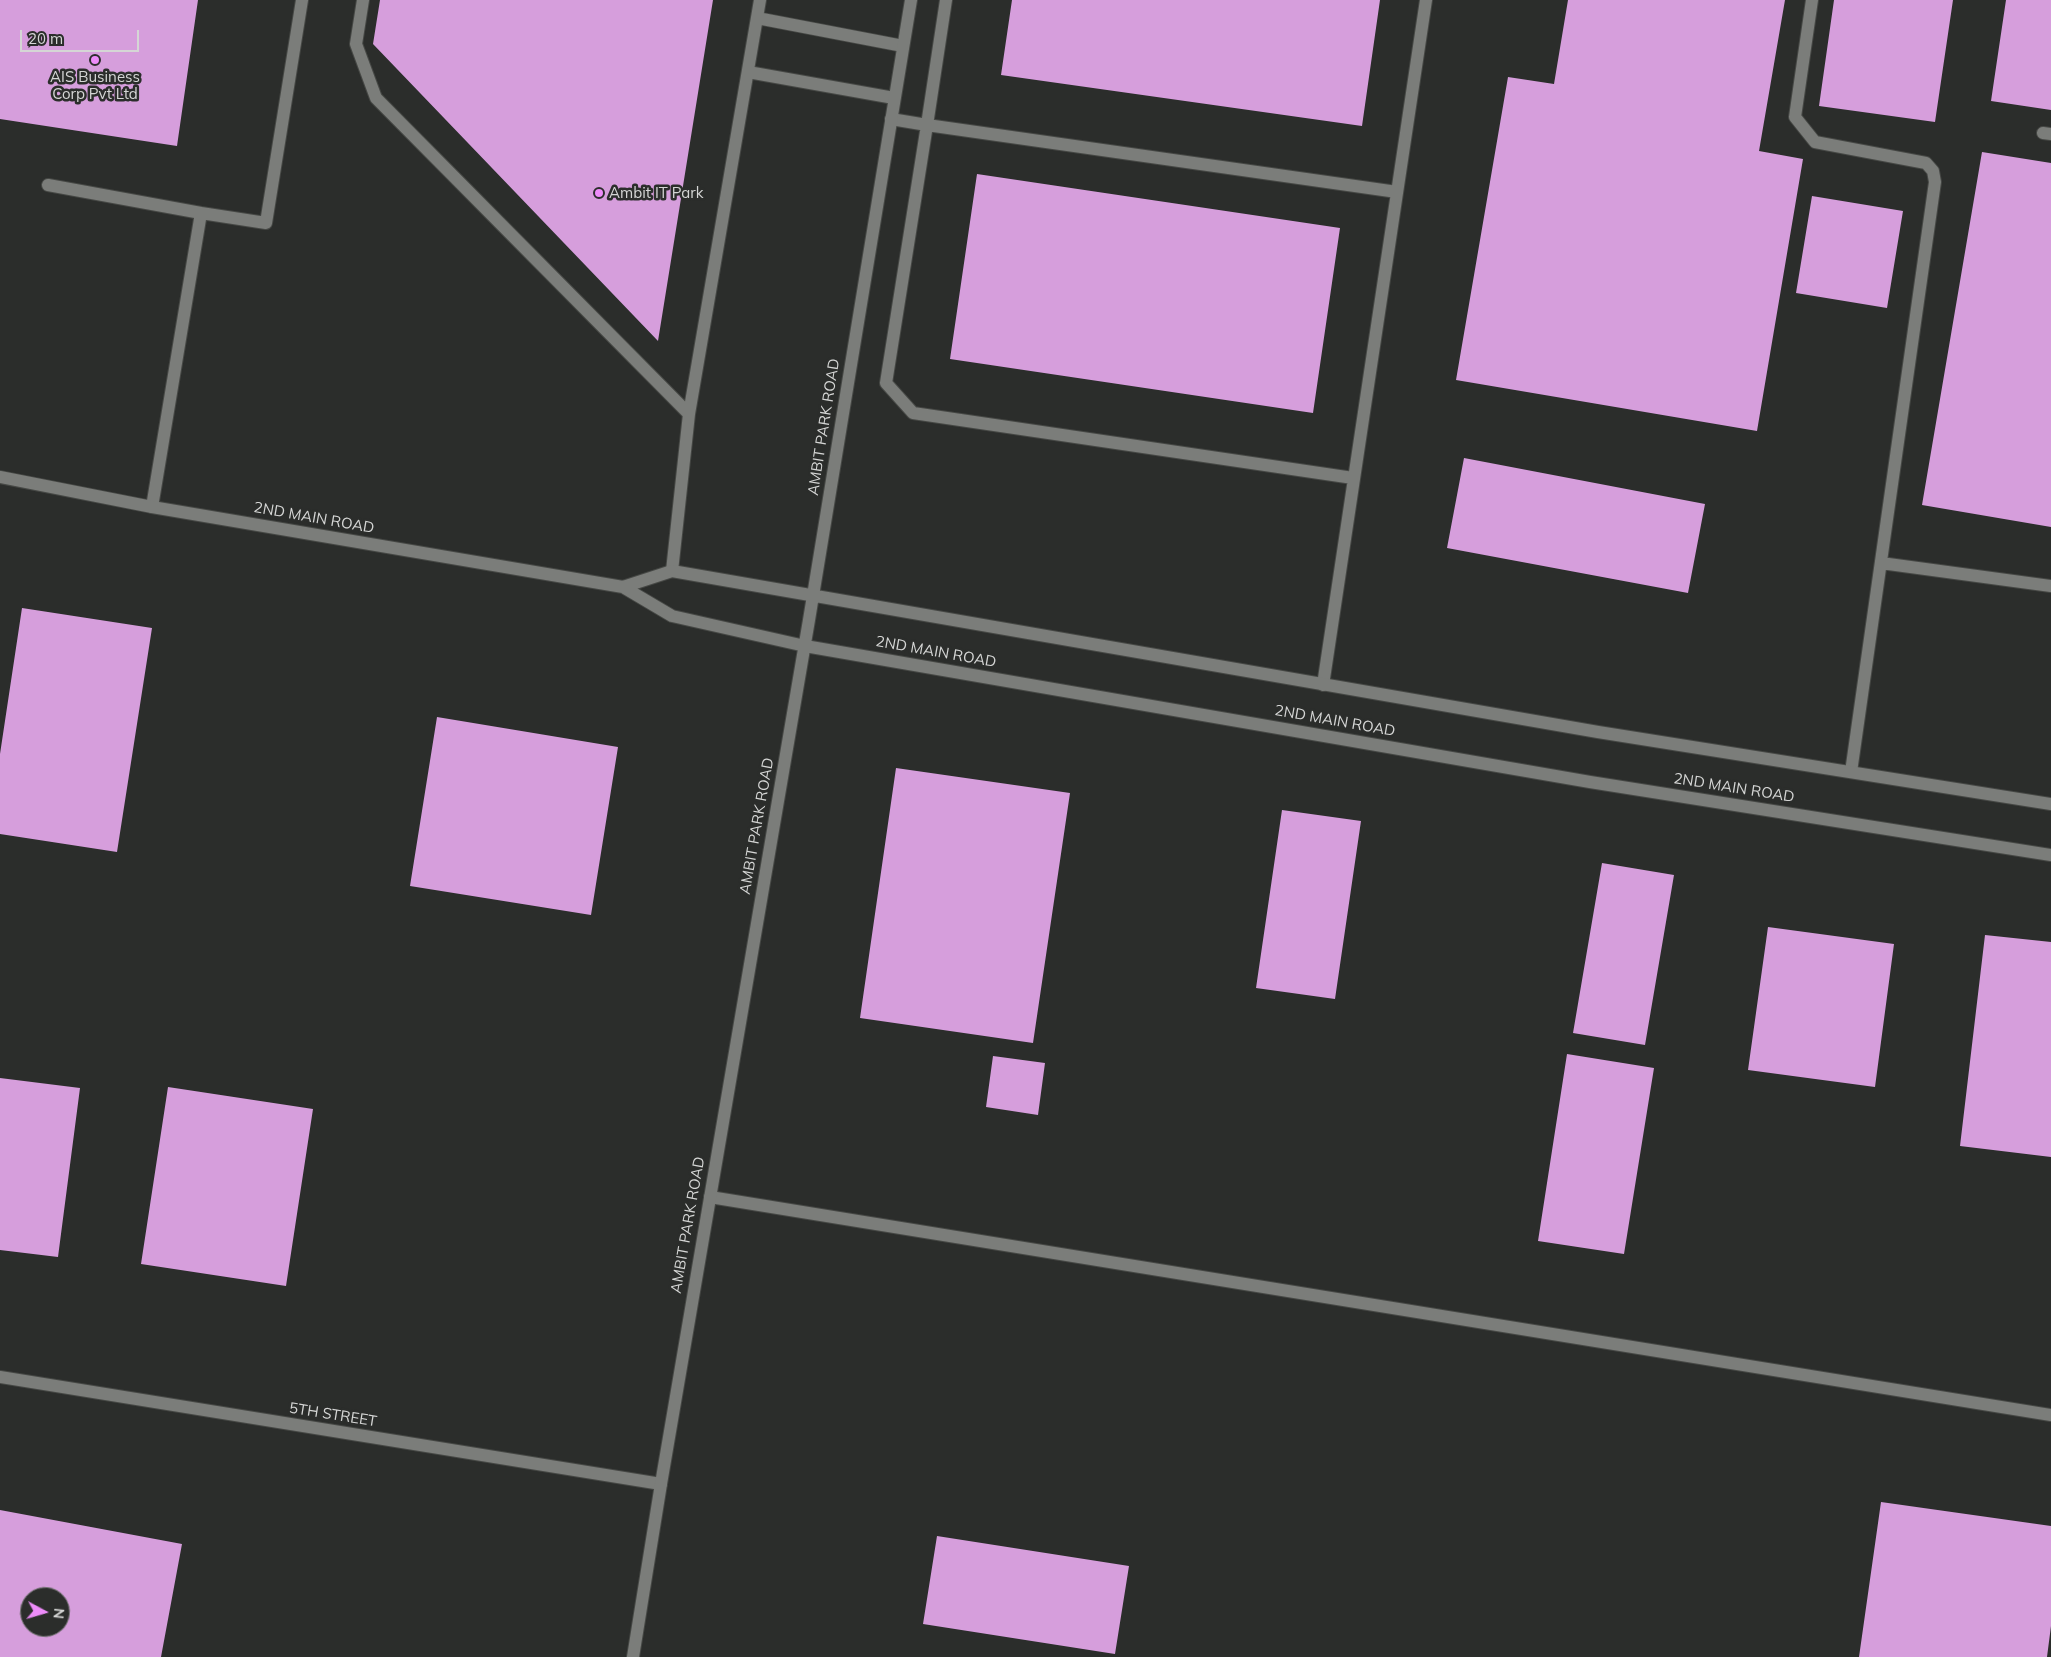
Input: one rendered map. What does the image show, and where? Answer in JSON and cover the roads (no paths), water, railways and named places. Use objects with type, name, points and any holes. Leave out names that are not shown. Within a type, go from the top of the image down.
[{"type":"street","points":[[48,185],[266,223],[302,0]]},
{"type":"street","points":[[363,0],[356,44],[376,98],[690,414]]},
{"type":"street","points":[[672,571],[690,414],[760,0]]},
{"type":"street","name":"AMBIT PARK ROAD","points":[[633,1657],[660,1484],[813,597],[911,0]]},
{"type":"street","points":[[946,0],[886,383],[913,413],[1353,478]]},
{"type":"street","points":[[1322,684],[1426,0]]},
{"type":"street","points":[[1812,0],[1795,117],[1816,142],[1926,163],[1933,171],[1936,182],[1851,772]]},
{"type":"street","points":[[757,18],[903,46]]},
{"type":"street","points":[[748,72],[894,98]]},
{"type":"street","points":[[891,119],[1397,192]]},
{"type":"street","points":[[152,507],[201,213]]},
{"type":"street","name":"2ND MAIN ROAD","points":[[0,477],[152,507],[623,587],[672,616],[804,646],[1590,782],[2051,855]]},
{"type":"street","points":[[1881,563],[2051,586]]},
{"type":"street","name":"2ND MAIN ROAD","points":[[623,587],[672,571],[1598,732],[2051,804]]},
{"type":"street","points":[[710,1197],[2051,1415]]},
{"type":"street","name":"5TH STREET","points":[[0,1377],[660,1484]]},
{"type":"place","name":"AIS Business Corp Pvt Ltd","points":[[95,60]]},
{"type":"place","name":"Ambit IT Park","points":[[599,193]]}]
